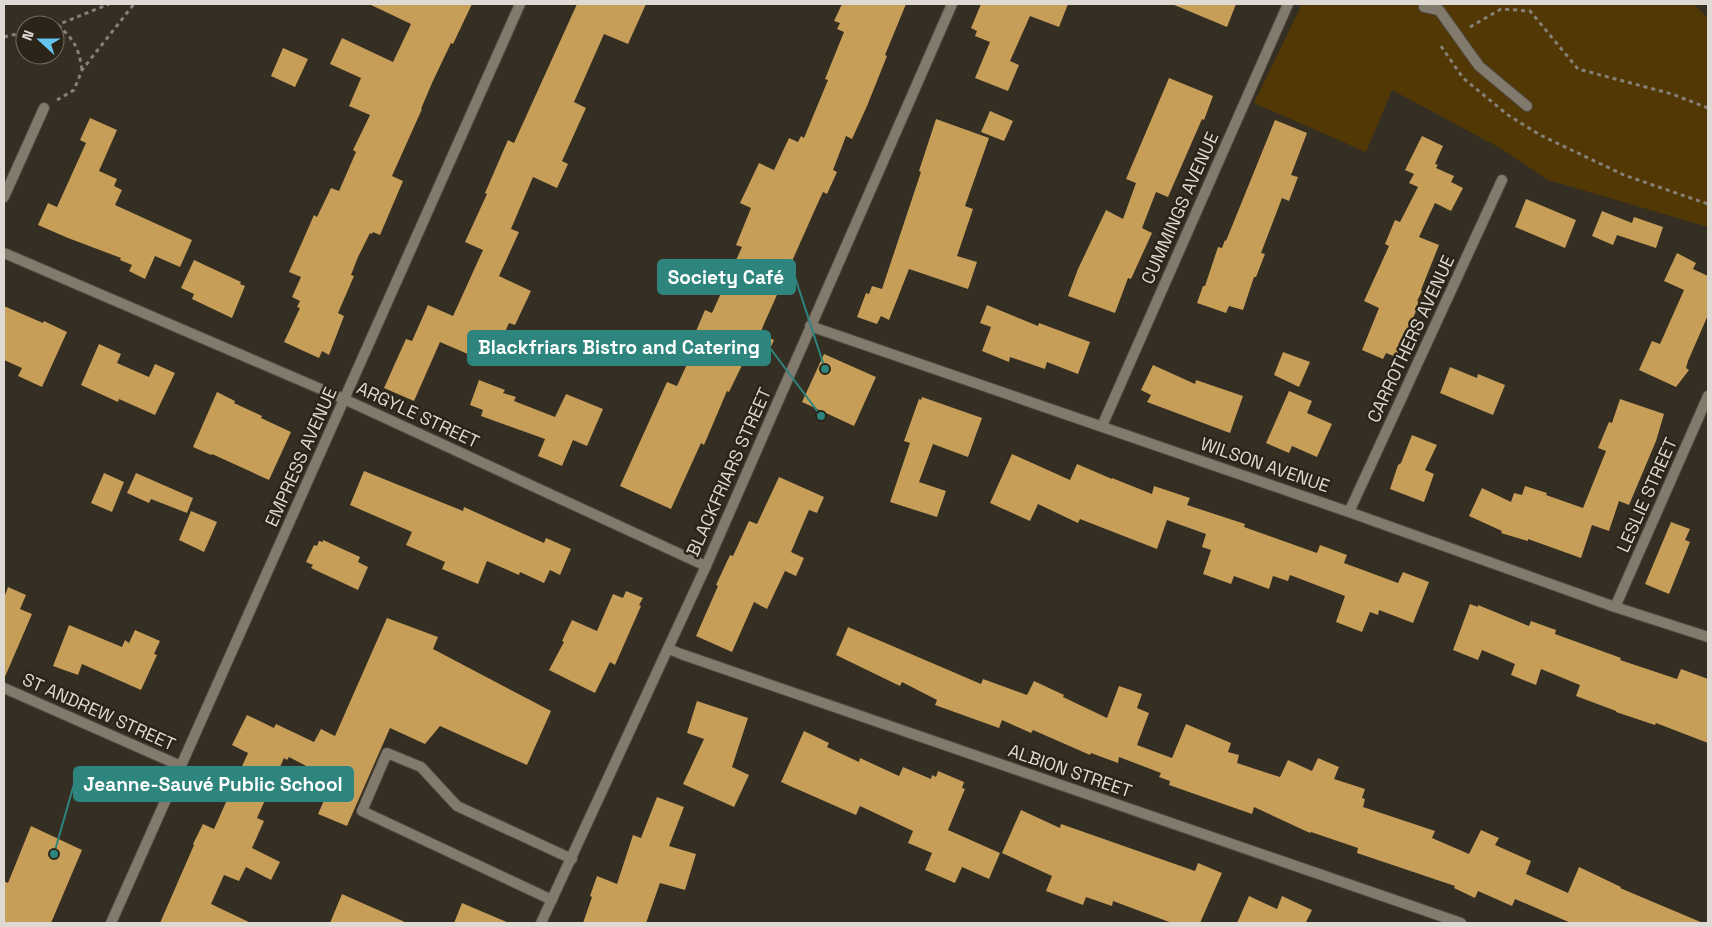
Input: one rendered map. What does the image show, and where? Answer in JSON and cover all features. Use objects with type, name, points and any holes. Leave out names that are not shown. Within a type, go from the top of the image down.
[{"type":"street","name":"EMPRESS AVENUE","points":[[111,923],[520,4]]},
{"type":"street","name":"BLACKFRIARS STREET","points":[[541,923],[669,649],[952,4]]},
{"type":"street","name":"CUMMINGS AVENUE","points":[[1102,426],[1288,4]]},
{"type":"street","points":[[1424,7],[1439,10],[1478,66],[1527,106]]},
{"type":"street","points":[[4,197],[44,108]]},
{"type":"street","name":"CARROTHERS AVENUE","points":[[1349,512],[1502,180]]},
{"type":"street","name":"ARGYLE STREET","points":[[4,253],[344,399],[706,566]]},
{"type":"street","name":"WILSON AVENUE","points":[[810,326],[1349,512],[1615,607],[1708,637]]},
{"type":"street","name":"LESLIE STREET","points":[[1615,607],[1708,396]]},
{"type":"street","name":"ALBION STREET","points":[[669,649],[1461,923]]},
{"type":"street","name":"ST ANDREW STREET","points":[[4,688],[181,766]]},
{"type":"street","points":[[552,900],[362,811],[387,753],[421,767],[457,806],[572,859]]},
{"type":"path","points":[[65,22],[109,4]]},
{"type":"path","points":[[44,108],[74,90],[82,70],[134,4]]},
{"type":"path","points":[[1456,34],[1501,9],[1530,11],[1578,69],[1672,94],[1708,108]]},
{"type":"path","points":[[65,33],[71,37],[80,52],[82,70]]},
{"type":"path","points":[[1437,38],[1464,78],[1508,116],[1540,135],[1624,174],[1708,204]]},
{"type":"shaded area","points":[[1302,4],[1694,4],[1708,18],[1708,227],[1548,180],[1502,149],[1392,90],[1366,152],[1254,103]]},
{"type":"building","points":[[369,4],[472,4],[432,83],[392,176],[403,181],[380,235],[373,232],[372,234],[370,233],[358,257],[351,275],[354,276],[338,313],[344,316],[329,355],[322,351],[319,358],[284,342],[300,308],[297,307],[300,301],[292,297],[301,277],[289,272],[314,215],[317,217],[331,188],[339,191],[356,152],[353,150],[370,115],[349,106],[361,78],[330,64],[342,38],[393,62],[411,24]]},
{"type":"building","points":[[577,4],[646,4],[628,44],[604,34],[574,102],[586,108],[562,161],[568,164],[557,188],[533,177],[511,229],[519,232],[499,276],[531,291],[515,325],[509,323],[491,364],[440,342],[414,401],[384,388],[406,339],[412,341],[428,305],[453,316],[483,250],[465,242],[487,194],[485,193],[508,140],[514,143]]},
{"type":"building","points":[[842,4],[906,4],[867,106],[852,139],[846,136],[833,170],[837,172],[827,194],[823,192],[760,334],[774,340],[765,359],[750,353],[747,359],[745,359],[729,392],[727,391],[704,445],[701,443],[671,509],[620,486],[667,382],[677,386],[699,338],[694,336],[705,310],[712,313],[742,247],[736,245],[751,208],[740,203],[759,163],[774,170],[789,138],[798,142],[801,136],[804,138],[828,80],[825,79],[844,32],[837,29],[840,23],[834,21]]},
{"type":"building","points":[[981,4],[1068,4],[1059,27],[1030,16],[1010,61],[1019,65],[1008,91],[975,78],[990,42],[975,36],[977,31],[971,28]]},
{"type":"building","points":[[1172,4],[1236,4],[1227,27]]},
{"type":"building","points":[[283,48],[308,59],[295,87],[271,76]]},
{"type":"building","points":[[1169,78],[1213,96],[1204,120],[1202,119],[1168,197],[1156,192],[1142,228],[1152,233],[1131,279],[1128,278],[1115,313],[1068,296],[1078,269],[1106,210],[1123,219],[1136,183],[1126,179]]},
{"type":"building","points":[[990,111],[1013,121],[1004,141],[981,132]]},
{"type":"building","points":[[90,118],[117,130],[99,171],[117,179],[114,186],[122,190],[115,205],[192,240],[180,267],[155,256],[145,279],[129,271],[132,265],[120,260],[121,258],[38,225],[48,203],[57,207],[86,143],[80,140]]},
{"type":"building","points":[[936,119],[989,138],[965,206],[973,209],[957,256],[977,262],[968,289],[909,269],[889,320],[881,316],[877,324],[857,317],[866,293],[869,294],[872,286],[882,289],[921,172],[919,171]]},
{"type":"building","points":[[1275,120],[1307,133],[1291,175],[1298,177],[1289,201],[1282,198],[1261,253],[1265,254],[1256,277],[1254,277],[1243,310],[1229,306],[1226,313],[1197,303],[1203,286],[1205,286],[1218,247],[1222,248],[1226,241]]},
{"type":"building","points":[[1422,136],[1443,146],[1435,164],[1438,165],[1436,168],[1454,176],[1451,182],[1463,188],[1451,211],[1435,203],[1419,237],[1439,245],[1417,301],[1420,302],[1396,357],[1386,353],[1383,359],[1362,350],[1379,308],[1364,301],[1389,246],[1385,244],[1395,220],[1400,222],[1418,187],[1409,183],[1414,174],[1405,170]]},
{"type":"building","points":[[1526,199],[1576,220],[1565,248],[1515,227]]},
{"type":"building","points":[[1602,211],[1632,223],[1634,217],[1663,227],[1656,248],[1617,235],[1613,245],[1592,236]]},
{"type":"building","points":[[1677,253],[1696,263],[1693,269],[1708,276],[1708,315],[1688,361],[1686,368],[1689,370],[1676,387],[1639,370],[1652,341],[1660,344],[1684,290],[1664,281]]},
{"type":"building","points":[[194,260],[241,282],[240,284],[245,286],[232,318],[192,299],[194,294],[181,288]]},
{"type":"building","points":[[987,305],[1038,326],[1039,323],[1090,342],[1078,374],[1047,362],[1045,369],[1010,357],[1009,362],[982,351],[991,327],[980,323]]},
{"type":"building","points":[[4,306],[67,332],[42,387],[18,376],[22,368],[4,360]]},
{"type":"building","points":[[99,344],[121,354],[117,363],[149,377],[155,364],[175,373],[155,415],[119,399],[118,402],[81,385]]},
{"type":"building","points":[[1283,352],[1310,362],[1299,387],[1274,375]]},
{"type":"building","points":[[824,354],[876,377],[854,426],[802,402]]},
{"type":"building","points":[[1153,365],[1195,384],[1196,380],[1243,396],[1230,433],[1147,402],[1151,395],[1141,390]]},
{"type":"building","points":[[1450,367],[1477,378],[1478,374],[1505,385],[1493,415],[1440,393]]},
{"type":"building","points":[[479,380],[505,390],[503,393],[516,397],[514,401],[555,417],[566,394],[603,409],[587,446],[573,440],[562,466],[538,456],[545,439],[481,416],[483,410],[470,405]]},
{"type":"building","points":[[1289,391],[1312,401],[1307,413],[1332,424],[1317,457],[1292,446],[1289,453],[1266,443]]},
{"type":"building","points":[[217,392],[235,401],[234,403],[262,416],[261,418],[291,432],[269,480],[193,447]]},
{"type":"building","points":[[922,397],[982,418],[968,457],[933,444],[919,482],[946,491],[937,517],[890,502],[910,443],[904,441],[919,399],[921,400]]},
{"type":"building","points":[[1620,399],[1664,414],[1656,441],[1629,505],[1619,501],[1609,531],[1592,525],[1581,558],[1528,539],[1528,541],[1501,533],[1502,531],[1469,516],[1482,488],[1511,502],[1514,493],[1522,495],[1525,486],[1583,508],[1606,451],[1598,448],[1609,422],[1612,423]]},
{"type":"building","points":[[1412,435],[1437,445],[1425,470],[1434,474],[1424,502],[1390,489],[1398,465],[1401,463]]},
{"type":"building","points":[[1012,454],[1070,480],[1077,464],[1152,494],[1154,486],[1190,498],[1187,505],[1245,524],[1244,527],[1317,553],[1320,545],[1347,555],[1344,563],[1398,583],[1403,572],[1429,582],[1413,623],[1379,610],[1378,615],[1370,612],[1362,632],[1336,622],[1345,596],[1290,575],[1288,581],[1273,576],[1269,589],[1234,576],[1231,584],[1203,574],[1211,550],[1202,547],[1206,534],[1167,520],[1157,549],[1080,519],[1078,523],[1038,504],[1030,521],[990,503]]},
{"type":"building","points":[[364,471],[463,511],[464,507],[544,543],[546,538],[571,549],[560,575],[550,570],[544,583],[520,572],[519,575],[487,561],[478,584],[442,569],[445,562],[406,545],[412,532],[350,505]]},
{"type":"building","points":[[104,473],[124,482],[112,512],[91,503]]},
{"type":"building","points":[[136,473],[193,498],[187,513],[151,499],[149,503],[127,493]]},
{"type":"building","points":[[779,477],[824,497],[817,513],[809,510],[791,552],[804,558],[796,576],[785,571],[767,609],[754,602],[732,652],[696,636],[730,555],[733,556],[749,521],[757,524]]},
{"type":"building","points":[[191,511],[217,522],[204,552],[179,540]]},
{"type":"building","points":[[1671,522],[1690,529],[1685,540],[1690,542],[1669,594],[1645,584]]},
{"type":"building","points":[[323,540],[360,557],[358,562],[368,567],[358,590],[311,568],[313,565],[306,562],[314,545],[317,546],[319,541],[323,542]]},
{"type":"building","points":[[8,587],[26,595],[20,609],[32,614],[4,679],[4,598]]},
{"type":"building","points":[[626,591],[643,598],[639,605],[641,606],[615,665],[610,662],[595,693],[549,670],[564,642],[562,641],[572,620],[597,631],[613,594],[623,598]]},
{"type":"building","points":[[1470,604],[1478,607],[1478,605],[1529,626],[1531,621],[1556,630],[1555,634],[1621,658],[1620,660],[1677,679],[1681,669],[1708,679],[1708,743],[1656,723],[1655,725],[1616,712],[1576,696],[1580,685],[1541,669],[1536,685],[1511,675],[1515,664],[1482,650],[1478,660],[1453,650]]},
{"type":"building","points":[[387,618],[438,637],[433,649],[551,711],[527,765],[440,726],[425,744],[390,728],[347,826],[318,814],[333,780],[289,757],[287,760],[284,758],[257,818],[264,821],[252,848],[280,862],[271,880],[246,867],[239,881],[224,875],[211,904],[251,923],[160,923],[203,824],[214,829],[248,753],[232,745],[247,715],[274,728],[276,724],[314,742],[321,729],[335,736]]},
{"type":"building","points":[[69,625],[122,647],[125,640],[129,643],[135,630],[160,641],[154,654],[157,655],[141,690],[82,664],[78,675],[53,666]]},
{"type":"building","points":[[848,627],[981,684],[983,679],[1027,695],[1034,681],[1107,718],[1119,686],[1142,694],[1137,708],[1149,713],[1137,745],[1172,758],[1186,724],[1231,743],[1228,752],[1239,755],[1237,763],[1280,777],[1288,760],[1312,771],[1318,758],[1339,767],[1334,779],[1365,789],[1362,798],[1365,799],[1363,807],[1435,831],[1432,838],[1469,854],[1481,830],[1499,838],[1495,845],[1531,861],[1526,874],[1568,893],[1579,867],[1620,888],[1703,923],[1571,923],[1515,899],[1512,906],[1478,891],[1475,898],[1454,888],[1455,886],[1357,853],[1358,848],[1310,833],[1254,807],[1252,814],[1169,785],[1170,781],[1159,777],[1161,773],[1119,757],[1118,763],[1091,753],[1090,755],[1033,730],[1031,733],[1002,720],[999,728],[935,705],[937,700],[902,682],[900,686],[836,655]]},
{"type":"building","points":[[697,701],[748,718],[732,767],[749,775],[734,807],[683,784],[704,739],[687,733]]},
{"type":"building","points":[[804,731],[829,743],[827,747],[859,762],[860,758],[899,776],[903,767],[931,779],[932,775],[936,777],[938,771],[964,782],[962,788],[965,789],[948,830],[1000,853],[989,879],[962,867],[955,883],[925,870],[932,853],[908,843],[913,831],[860,806],[856,815],[781,782]]},
{"type":"building","points":[[657,797],[684,807],[669,846],[696,854],[685,890],[660,883],[646,923],[583,923],[597,876],[617,884],[633,835],[641,838]]},
{"type":"building","points":[[1021,810],[1060,828],[1061,824],[1195,871],[1198,863],[1222,873],[1200,923],[1172,923],[1113,901],[1112,906],[1086,897],[1083,905],[1046,891],[1052,876],[1002,853]]},
{"type":"building","points":[[31,826],[82,850],[51,923],[4,923],[4,881],[8,883]]},
{"type":"building","points":[[342,894],[407,923],[330,923]]},
{"type":"building","points":[[1249,896],[1277,909],[1282,896],[1312,910],[1306,922],[1308,923],[1237,923]]},
{"type":"building","points":[[462,903],[509,923],[454,923]]},
{"type":"place","name":"Society Café","points":[[825,369]]},
{"type":"place","name":"Blackfriars Bistro and Catering","points":[[821,416]]},
{"type":"place","name":"Jeanne-Sauvé Public School","points":[[54,854]]}]
